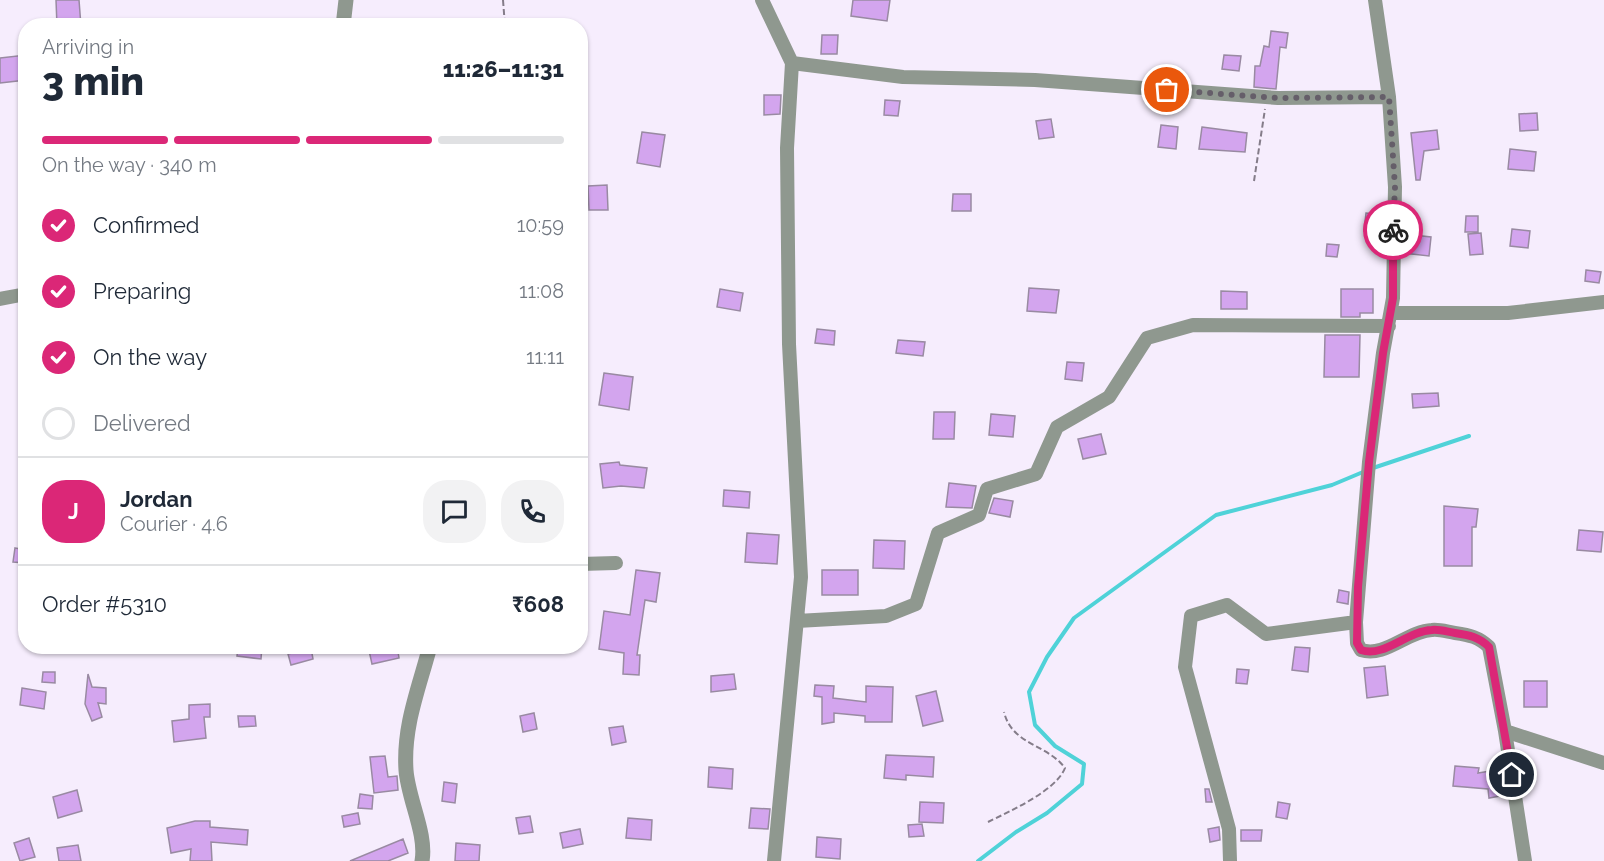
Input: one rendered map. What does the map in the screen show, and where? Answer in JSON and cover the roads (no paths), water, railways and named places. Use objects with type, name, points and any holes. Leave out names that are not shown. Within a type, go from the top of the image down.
[{"type":"street","points":[[344,18],[346,0]]},
{"type":"street","points":[[762,0],[792,63],[787,148],[789,344],[801,577],[774,861]]},
{"type":"street","points":[[1375,0],[1389,97],[1395,187],[1390,320],[1383,353],[1369,462],[1356,622],[1357,643],[1361,650],[1375,652],[1411,634],[1432,630],[1471,635],[1489,647],[1505,731],[1525,861]]},
{"type":"street","points":[[792,63],[903,77],[1035,80],[1266,98],[1389,97]]},
{"type":"street","points":[[0,299],[18,296]]},
{"type":"street","points":[[797,621],[886,616],[915,604],[938,532],[979,515],[987,489],[1036,474],[1057,427],[1109,397],[1147,338],[1193,325],[1390,320],[1508,313],[1604,302]]},
{"type":"street","points":[[588,564],[616,563]]},
{"type":"street","points":[[1230,861],[1229,829],[1185,667],[1191,616],[1227,605],[1266,634],[1356,622]]},
{"type":"street","points":[[422,861],[424,848],[411,804],[406,768],[409,716],[428,654]]},
{"type":"street","points":[[1505,731],[1604,763]]},
{"type":"waterway","points":[[1373,468],[1469,436]]},
{"type":"waterway","points":[[978,861],[1016,832],[1047,813],[1082,784],[1084,764],[1055,746],[1035,725],[1029,692],[1047,657],[1074,618],[1216,515],[1332,485],[1363,472]]}]
